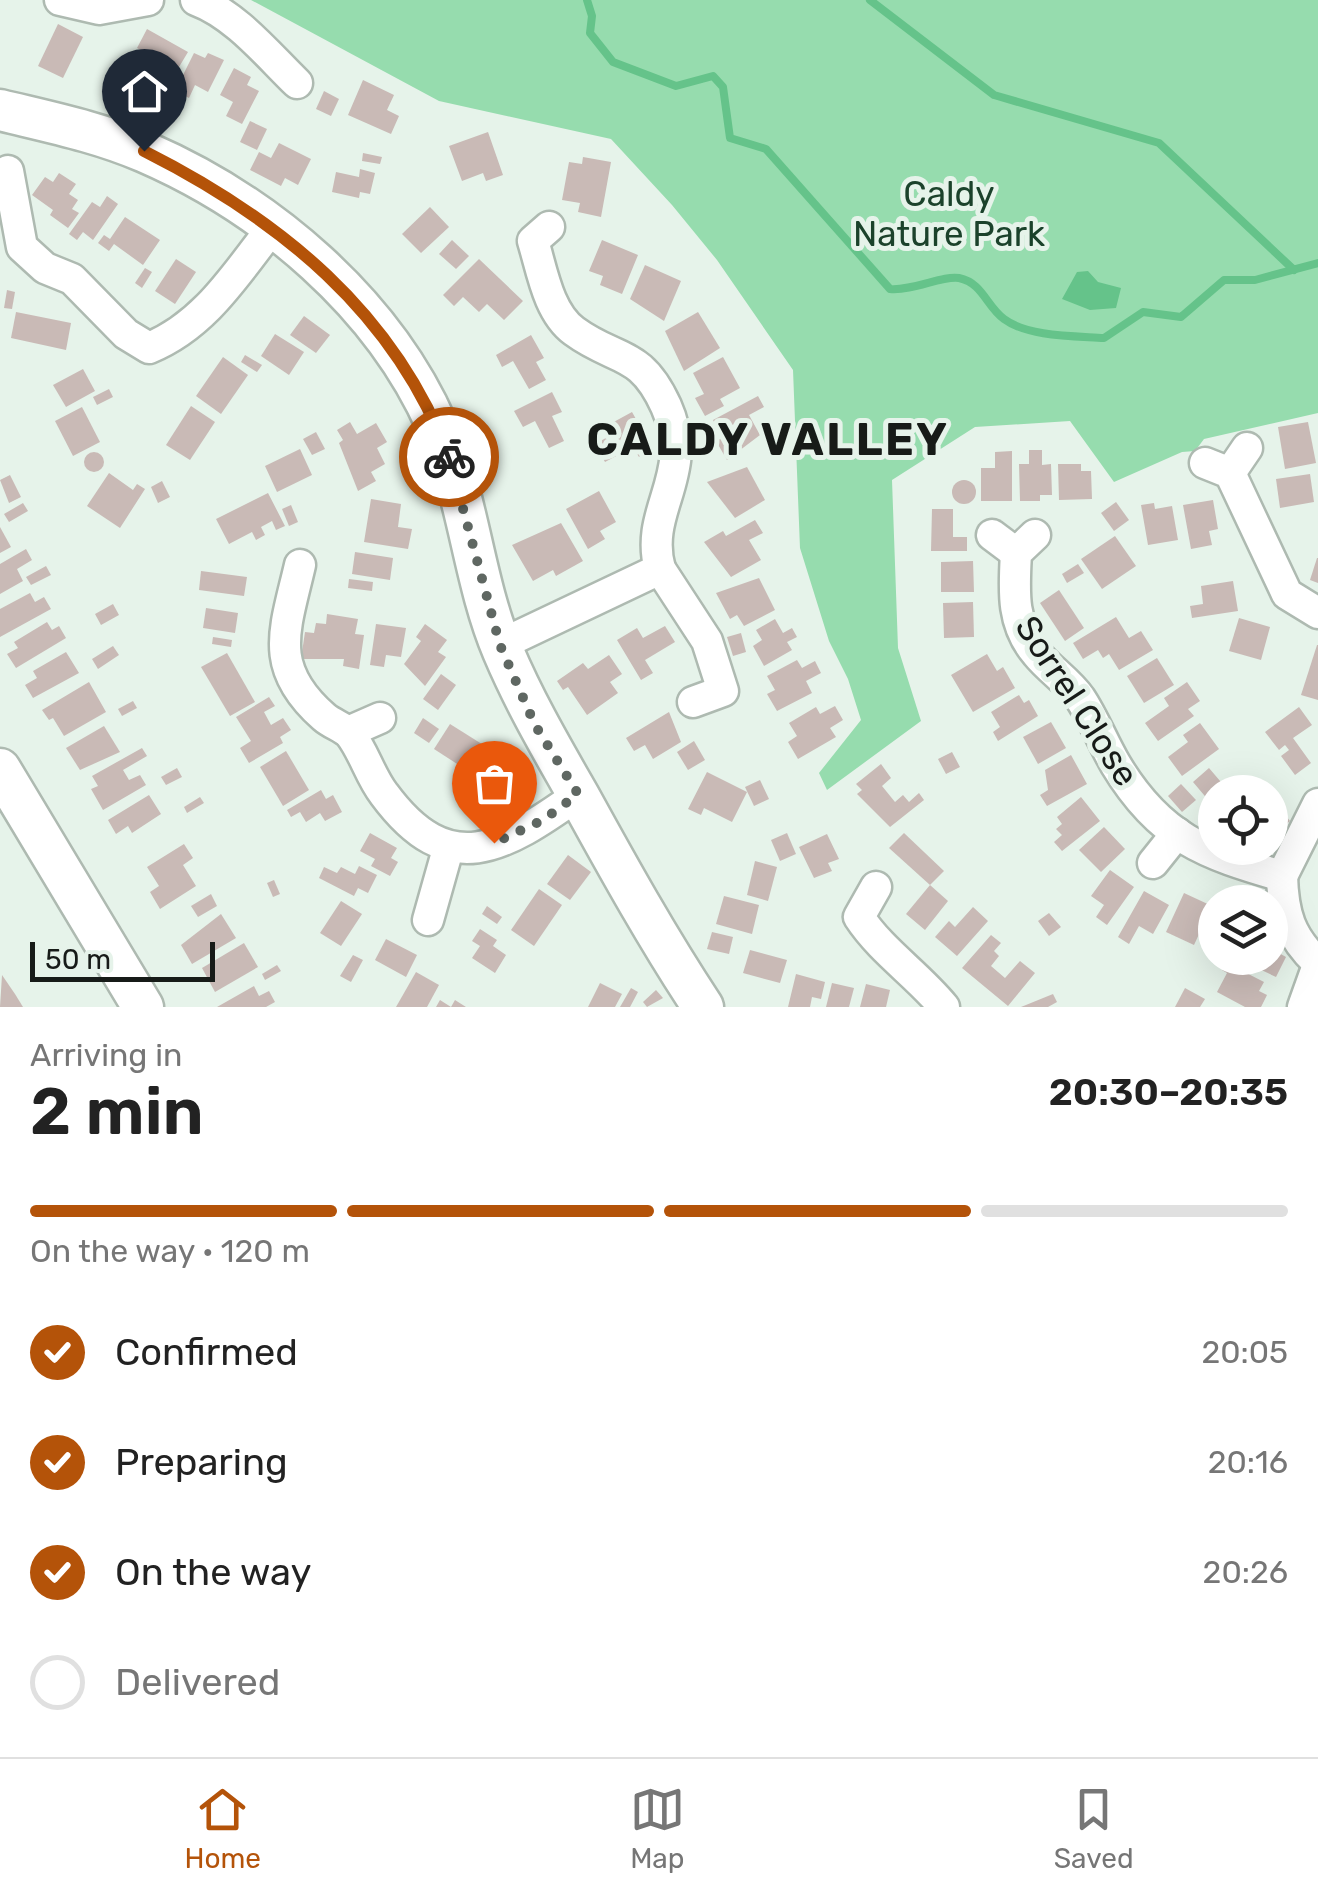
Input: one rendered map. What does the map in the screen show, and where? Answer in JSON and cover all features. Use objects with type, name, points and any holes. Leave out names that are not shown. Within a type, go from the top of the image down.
[{"type":"street","points":[[60,0],[99,9],[148,0]]},
{"type":"street","points":[[196,0],[212,6],[244,32],[297,83]]},
{"type":"street","points":[[0,110],[144,151],[205,182],[272,228],[335,279],[382,331],[414,380],[462,493],[500,645],[535,725],[578,794],[644,916],[702,1007]]},
{"type":"street","points":[[8,171],[22,247],[45,268],[72,278],[149,362],[212,304],[272,228]]},
{"type":"street","points":[[532,233],[554,306],[573,330],[629,358],[650,375],[668,411],[678,458],[653,545],[660,570],[707,641],[732,701],[693,702]]},
{"type":"street","points":[[1227,461],[1288,594],[1318,613]]},
{"type":"street","name":"Sorrel Close","points":[[1014,541],[1014,604],[1023,634],[1038,655],[1075,690],[1116,765],[1142,800],[1206,854],[1282,876]]},
{"type":"street","points":[[300,565],[283,638],[284,664],[326,719],[348,732],[382,792],[415,831],[448,850],[494,843],[543,820],[578,794]]},
{"type":"street","points":[[500,645],[575,614],[660,570]]},
{"type":"street","points":[[348,732],[380,718]]},
{"type":"street","points":[[0,769],[142,1007]]},
{"type":"street","points":[[1302,1007],[1318,964],[1298,944],[1283,914],[1282,876],[1318,804]]},
{"type":"street","points":[[1153,863],[1177,833]]},
{"type":"street","points":[[428,920],[448,850]]},
{"type":"street","points":[[876,887],[846,917],[918,975],[942,1006]]},
{"type":"green space","name":"Caldy Nature Park","points":[[251,0],[1318,0],[1318,413],[1204,439],[1195,451],[1182,452],[1114,482],[1070,421],[975,427],[892,480],[898,648],[921,721],[827,790],[819,773],[861,720],[848,679],[829,641],[800,548],[793,370],[717,260],[611,139],[439,101]]},
{"type":"shaded area","points":[[1088,271],[1098,282],[1121,288],[1116,308],[1090,310],[1062,299],[1077,272]]},
{"type":"building","points":[[58,24],[83,37],[63,78],[38,66]]},
{"type":"building","points":[[147,29],[188,52],[170,82],[139,65],[146,53],[137,48]]},
{"type":"building","points":[[194,53],[205,58],[208,53],[224,60],[208,92],[195,85],[189,98],[175,91]]},
{"type":"building","points":[[234,68],[251,77],[247,85],[259,91],[242,124],[226,116],[233,102],[220,95]]},
{"type":"building","points":[[363,80],[394,95],[387,110],[399,116],[391,134],[348,115]]},
{"type":"building","points":[[324,91],[339,99],[331,116],[316,109]]},
{"type":"building","points":[[250,121],[267,129],[257,150],[240,142]]},
{"type":"building","points":[[488,132],[503,175],[486,181],[483,173],[462,181],[449,146]]},
{"type":"building","points":[[279,143],[311,159],[298,185],[285,178],[281,186],[250,170],[259,152],[271,158]]},
{"type":"building","points":[[363,153],[382,157],[380,164],[362,161]]},
{"type":"building","points":[[583,157],[611,162],[601,217],[578,212],[580,203],[562,200],[569,162],[582,164]]},
{"type":"building","points":[[360,169],[375,173],[370,194],[360,192],[359,198],[332,192],[336,172],[359,177]]},
{"type":"building","points":[[59,173],[76,184],[69,194],[78,200],[72,209],[79,213],[68,228],[50,215],[53,210],[32,195],[45,177],[53,182]]},
{"type":"building","points":[[107,196],[118,204],[93,240],[83,232],[77,240],[69,234],[92,202],[100,207]]},
{"type":"building","points":[[430,207],[449,227],[421,253],[402,234]]},
{"type":"building","points":[[125,217],[160,240],[143,265],[114,244],[109,251],[98,243],[104,235],[110,239]]},
{"type":"building","points":[[452,240],[469,256],[456,269],[439,254]]},
{"type":"building","points":[[602,240],[638,255],[622,294],[600,285],[603,276],[589,271]]},
{"type":"building","points":[[176,259],[196,272],[175,304],[155,291]]},
{"type":"building","points":[[479,259],[523,301],[504,320],[487,304],[479,312],[463,297],[454,306],[443,295]]},
{"type":"building","points":[[645,265],[681,281],[664,321],[630,299]]},
{"type":"building","points":[[145,268],[152,272],[142,288],[135,283]]},
{"type":"building","points":[[7,290],[15,292],[12,309],[4,308]]},
{"type":"building","points":[[16,312],[71,323],[66,350],[11,338]]},
{"type":"building","points":[[698,312],[720,348],[684,371],[665,331]]},
{"type":"building","points":[[304,316],[330,335],[316,353],[290,335]]},
{"type":"building","points":[[275,334],[304,352],[289,375],[261,356]]},
{"type":"building","points":[[531,335],[544,358],[536,362],[546,380],[529,389],[513,361],[502,367],[496,355]]},
{"type":"building","points":[[245,355],[262,365],[257,372],[241,362]]},
{"type":"building","points":[[223,357],[248,375],[221,414],[196,396]]},
{"type":"building","points":[[723,357],[740,388],[720,399],[724,406],[705,416],[695,398],[704,394],[693,373]]},
{"type":"building","points":[[83,369],[95,391],[66,407],[53,385]]},
{"type":"building","points":[[109,389],[113,397],[97,405],[93,397]]},
{"type":"building","points":[[552,392],[562,412],[552,416],[564,441],[549,448],[535,421],[523,427],[514,411]]},
{"type":"building","points":[[758,396],[764,407],[749,415],[760,435],[727,460],[716,441],[722,438],[713,420]]},
{"type":"building","points":[[191,406],[215,422],[190,460],[166,445]]},
{"type":"building","points":[[82,407],[100,442],[73,456],[55,421]]},
{"type":"building","points":[[632,412],[653,449],[639,457],[633,447],[605,462],[595,444],[615,433],[610,424]]},
{"type":"building","points":[[350,422],[357,434],[376,423],[387,442],[377,448],[385,464],[371,472],[376,481],[358,491],[337,430]]},
{"type":"building","points":[[1308,422],[1316,463],[1285,469],[1278,427]]},
{"type":"building","points":[[316,432],[325,449],[312,455],[303,439]]},
{"type":"building","points":[[300,449],[312,475],[277,492],[265,466]]},
{"type":"building","points":[[1029,450],[1042,450],[1042,465],[1051,464],[1052,495],[1040,495],[1040,501],[1020,501],[1019,464],[1029,464]]},
{"type":"building","points":[[1012,451],[1012,501],[981,501],[981,468],[995,468],[995,452]]},
{"type":"building","points":[[94,452],[104,462],[94,472],[84,462]]},
{"type":"building","points":[[1058,464],[1081,464],[1081,471],[1091,471],[1092,499],[1059,500]]},
{"type":"building","points":[[747,467],[765,500],[735,518],[707,482]]},
{"type":"building","points":[[109,473],[133,490],[137,484],[145,489],[120,528],[87,506]]},
{"type":"building","points":[[1310,474],[1314,502],[1280,508],[1276,479]]},
{"type":"building","points":[[10,475],[21,497],[9,503],[0,480]]},
{"type":"building","points":[[964,480],[973,483],[973,501],[964,504],[955,501],[952,492],[955,483]]},
{"type":"building","points":[[162,481],[170,497],[158,503],[151,487]]},
{"type":"building","points":[[599,491],[616,522],[600,531],[605,539],[588,549],[566,509]]},
{"type":"building","points":[[268,493],[285,526],[276,530],[272,521],[261,527],[265,535],[256,540],[252,532],[229,544],[216,519]]},
{"type":"building","points":[[371,499],[401,504],[398,527],[412,529],[408,549],[364,542]]},
{"type":"building","points":[[1213,500],[1218,529],[1209,531],[1212,545],[1191,549],[1183,505]]},
{"type":"building","points":[[1116,502],[1129,520],[1114,531],[1101,513]]},
{"type":"building","points":[[23,503],[28,511],[9,522],[4,514]]},
{"type":"building","points":[[1154,503],[1155,509],[1172,506],[1178,540],[1148,545],[1141,505]]},
{"type":"building","points":[[291,505],[298,522],[289,526],[282,509]]},
{"type":"building","points":[[932,509],[953,509],[953,537],[967,537],[967,551],[931,551]]},
{"type":"building","points":[[755,520],[763,533],[749,540],[761,560],[731,577],[704,542],[723,531],[726,536]]},
{"type":"building","points":[[561,523],[583,561],[556,576],[553,570],[533,581],[512,545]]},
{"type":"building","points":[[0,527],[11,547],[0,553]]},
{"type":"building","points":[[1115,536],[1136,566],[1102,589],[1081,559]]},
{"type":"building","points":[[26,549],[32,560],[17,569],[23,581],[0,594],[0,564]]},
{"type":"building","points":[[355,552],[393,558],[390,580],[352,574]]},
{"type":"building","points":[[1318,558],[1318,583],[1310,580]]},
{"type":"building","points":[[973,561],[974,592],[941,592],[941,562]]},
{"type":"building","points":[[1078,564],[1084,573],[1067,583],[1062,574]]},
{"type":"building","points":[[46,566],[51,575],[31,585],[26,577]]},
{"type":"building","points":[[201,571],[247,577],[244,596],[199,590]]},
{"type":"building","points":[[759,578],[775,610],[744,626],[737,615],[730,619],[716,593]]},
{"type":"building","points":[[349,579],[373,582],[372,591],[348,588]]},
{"type":"building","points":[[1233,581],[1238,611],[1192,618],[1190,606],[1203,604],[1201,586]]},
{"type":"building","points":[[1059,590],[1084,628],[1065,641],[1040,603]]},
{"type":"building","points":[[30,593],[35,602],[44,597],[51,609],[0,637],[0,609]]},
{"type":"building","points":[[973,602],[974,637],[944,638],[943,603]]},
{"type":"building","points":[[113,604],[119,615],[101,625],[95,614]]},
{"type":"building","points":[[206,608],[238,613],[235,633],[203,628]]},
{"type":"building","points":[[327,614],[358,619],[355,634],[364,635],[359,669],[343,666],[344,659],[301,659],[305,632],[314,633],[316,623],[326,624]]},
{"type":"building","points":[[1116,617],[1129,638],[1141,631],[1153,650],[1119,670],[1109,654],[1103,658],[1098,650],[1083,659],[1073,643]]},
{"type":"building","points":[[1239,618],[1270,627],[1261,660],[1229,651]]},
{"type":"building","points":[[775,619],[783,633],[792,628],[797,637],[787,642],[792,650],[764,666],[753,646],[762,640],[756,630]]},
{"type":"building","points":[[47,622],[52,630],[59,626],[66,638],[16,668],[7,654],[18,648],[14,642]]},
{"type":"building","points":[[376,624],[406,628],[401,657],[386,655],[384,667],[370,665]]},
{"type":"building","points":[[425,624],[447,640],[438,652],[446,657],[425,686],[404,664],[421,641],[416,637]]},
{"type":"building","points":[[665,626],[675,642],[645,660],[653,673],[641,680],[617,640],[637,628],[643,638]]},
{"type":"building","points":[[741,633],[746,652],[733,656],[727,637]]},
{"type":"building","points":[[213,637],[232,640],[231,647],[212,644]]},
{"type":"building","points":[[1318,645],[1318,700],[1301,695]]},
{"type":"building","points":[[113,646],[119,655],[98,669],[92,659]]},
{"type":"building","points":[[66,652],[79,673],[33,698],[25,685],[37,678],[33,671]]},
{"type":"building","points":[[227,653],[255,702],[230,716],[201,667]]},
{"type":"building","points":[[987,654],[997,671],[1003,667],[1015,688],[973,712],[951,675]]},
{"type":"building","points":[[609,655],[622,674],[610,682],[618,693],[587,715],[568,687],[563,690],[557,681],[583,663],[588,669]]},
{"type":"building","points":[[1157,658],[1174,685],[1144,703],[1127,676]]},
{"type":"building","points":[[797,660],[802,668],[815,661],[821,673],[806,681],[812,693],[777,711],[767,694],[775,690],[767,676]]},
{"type":"building","points":[[441,674],[456,685],[438,710],[423,699]]},
{"type":"building","points":[[89,682],[106,712],[64,736],[53,718],[49,720],[42,710]]},
{"type":"building","points":[[1187,682],[1200,701],[1188,709],[1194,716],[1158,741],[1145,723],[1169,706],[1164,698]]},
{"type":"building","points":[[1019,695],[1024,703],[1029,700],[1038,716],[998,741],[993,732],[1000,727],[991,712]]},
{"type":"building","points":[[269,697],[275,706],[264,712],[271,725],[283,718],[291,730],[280,737],[283,743],[249,763],[240,748],[251,741],[236,717]]},
{"type":"building","points":[[133,701],[137,708],[122,716],[118,709]]},
{"type":"building","points":[[835,706],[843,720],[830,728],[836,737],[798,759],[788,742],[797,736],[789,723],[816,707],[820,714]]},
{"type":"building","points":[[1299,707],[1312,725],[1293,738],[1311,763],[1295,775],[1281,756],[1289,750],[1285,745],[1279,750],[1265,732]]},
{"type":"building","points":[[669,712],[681,742],[653,759],[645,745],[634,751],[626,738]]},
{"type":"building","points":[[423,718],[439,729],[429,743],[414,733]]},
{"type":"building","points":[[1051,722],[1066,748],[1038,764],[1023,737]]},
{"type":"building","points":[[1200,723],[1219,749],[1182,776],[1168,757],[1188,742],[1183,735]]},
{"type":"building","points":[[450,724],[485,746],[468,771],[434,749]]},
{"type":"building","points":[[104,726],[120,752],[80,770],[66,748]]},
{"type":"building","points":[[694,741],[705,760],[688,770],[677,752]]},
{"type":"building","points":[[142,748],[147,756],[123,770],[129,780],[140,775],[146,785],[103,810],[91,789],[98,786],[92,776]]},
{"type":"building","points":[[286,751],[309,790],[283,806],[260,767]]},
{"type":"building","points":[[952,752],[960,767],[946,774],[938,759]]},
{"type":"building","points":[[1071,755],[1087,784],[1047,806],[1040,795],[1048,790],[1045,770]]},
{"type":"building","points":[[881,764],[891,778],[882,786],[895,802],[903,795],[909,802],[919,793],[924,800],[890,827],[857,794],[862,790],[856,784]]},
{"type":"building","points":[[177,768],[182,777],[166,785],[161,777]]},
{"type":"building","points":[[478,772],[501,790],[508,782],[519,790],[499,815],[488,806],[483,813],[474,805],[469,811],[456,800]]},
{"type":"building","points":[[707,772],[747,792],[732,822],[704,808],[701,815],[688,809]]},
{"type":"building","points":[[760,780],[769,799],[754,806],[745,787]]},
{"type":"building","points":[[1181,784],[1196,800],[1182,812],[1168,796]]},
{"type":"building","points":[[321,790],[326,799],[333,795],[342,812],[325,821],[320,813],[306,822],[300,812],[291,817],[287,810]]},
{"type":"building","points":[[149,795],[161,814],[132,833],[128,826],[116,834],[108,820]]},
{"type":"building","points":[[200,797],[204,803],[187,813],[184,807]]},
{"type":"building","points":[[1081,797],[1100,821],[1062,851],[1054,842],[1062,835],[1056,829],[1062,824],[1057,817]]},
{"type":"building","points":[[1104,827],[1125,849],[1101,872],[1079,850]]},
{"type":"building","points":[[370,833],[397,848],[391,858],[398,862],[390,876],[371,866],[375,859],[360,851]]},
{"type":"building","points":[[787,833],[796,854],[780,861],[771,840]]},
{"type":"building","points":[[904,833],[944,871],[930,885],[889,848]]},
{"type":"building","points":[[827,834],[839,859],[828,863],[832,871],[814,878],[799,847]]},
{"type":"building","points":[[184,844],[193,858],[183,865],[196,886],[160,909],[150,892],[159,886],[147,867]]},
{"type":"building","points":[[568,855],[591,872],[570,900],[547,884]]},
{"type":"building","points":[[755,861],[777,867],[768,901],[747,895]]},
{"type":"building","points":[[359,866],[377,875],[368,893],[358,888],[354,896],[319,878],[324,867],[337,873],[341,867],[355,874]]},
{"type":"building","points":[[1110,870],[1134,887],[1107,925],[1096,917],[1104,905],[1091,896]]},
{"type":"building","points":[[274,880],[280,894],[273,897],[267,883]]},
{"type":"building","points":[[930,885],[948,901],[925,930],[906,914]]},
{"type":"building","points":[[539,889],[562,905],[534,946],[511,930]]},
{"type":"building","points":[[1144,891],[1169,905],[1153,934],[1139,926],[1129,944],[1118,937]]},
{"type":"building","points":[[1184,893],[1198,900],[1198,936],[1194,945],[1166,932]]},
{"type":"building","points":[[211,894],[217,906],[198,917],[191,906]]},
{"type":"building","points":[[724,896],[759,905],[752,934],[716,924]]},
{"type":"building","points":[[341,901],[362,914],[341,946],[320,933]]},
{"type":"building","points":[[487,906],[502,917],[497,924],[482,914]]},
{"type":"building","points":[[973,907],[988,921],[957,956],[935,937],[949,921],[955,927]]},
{"type":"building","points":[[1049,913],[1061,927],[1049,936],[1038,921]]},
{"type":"building","points":[[221,914],[236,938],[192,964],[181,945]]},
{"type":"building","points":[[480,929],[497,940],[493,946],[506,955],[495,973],[472,958],[480,946],[472,941]]},
{"type":"building","points":[[712,932],[733,937],[729,954],[707,949]]},
{"type":"building","points":[[991,935],[1001,943],[994,951],[999,956],[991,966],[1005,978],[1020,961],[1035,973],[1008,1006],[962,968]]},
{"type":"building","points":[[386,939],[417,955],[406,977],[375,960]]},
{"type":"building","points":[[244,943],[258,967],[215,992],[202,968]]},
{"type":"building","points":[[750,950],[787,960],[780,983],[743,973]]},
{"type":"building","points":[[353,955],[363,960],[351,982],[340,976]]},
{"type":"building","points":[[277,965],[281,971],[265,980],[262,974]]},
{"type":"building","points":[[416,972],[439,985],[427,1007],[396,1007]]},
{"type":"building","points":[[796,974],[825,982],[821,999],[812,997],[810,1007],[788,1007]]},
{"type":"building","points":[[2,975],[15,994],[23,1007],[0,1007]]},
{"type":"building","points":[[1226,975],[1250,975],[1264,982],[1259,991],[1267,995],[1261,1007],[1245,1007],[1217,992]]},
{"type":"building","points":[[600,983],[622,994],[615,1007],[588,1007]]},
{"type":"building","points":[[832,983],[854,988],[849,1007],[826,1007]]},
{"type":"building","points":[[866,984],[890,990],[886,1007],[860,1007]]},
{"type":"building","points":[[254,986],[259,996],[269,991],[275,1002],[266,1007],[217,1007]]},
{"type":"building","points":[[631,988],[638,992],[630,1007],[620,1007]]},
{"type":"building","points":[[1185,988],[1205,999],[1200,1007],[1175,1007]]},
{"type":"building","points":[[656,990],[663,998],[647,1007],[643,1002]]},
{"type":"building","points":[[1053,994],[1057,1002],[1048,1007],[1021,1007]]},
{"type":"waterway","points":[[587,0],[592,16],[590,33],[613,62],[676,86],[713,76],[723,87],[730,138],[766,149],[890,289],[959,278],[974,285],[998,314],[1014,325],[1052,334],[1104,338],[1143,312],[1181,317],[1224,280],[1255,280],[1318,263]]},
{"type":"waterway","points":[[870,0],[994,95],[1159,143],[1294,270]]},
{"type":"way so far","points":[[449,457],[462,493],[500,645],[535,725],[578,794],[543,820],[494,843]]},
{"type":"district","name":"CALDY VALLEY","points":[[768,439]]},
{"type":"route","points":[[144,151],[205,182],[272,228],[335,279],[382,331],[414,380],[449,457]]}]
